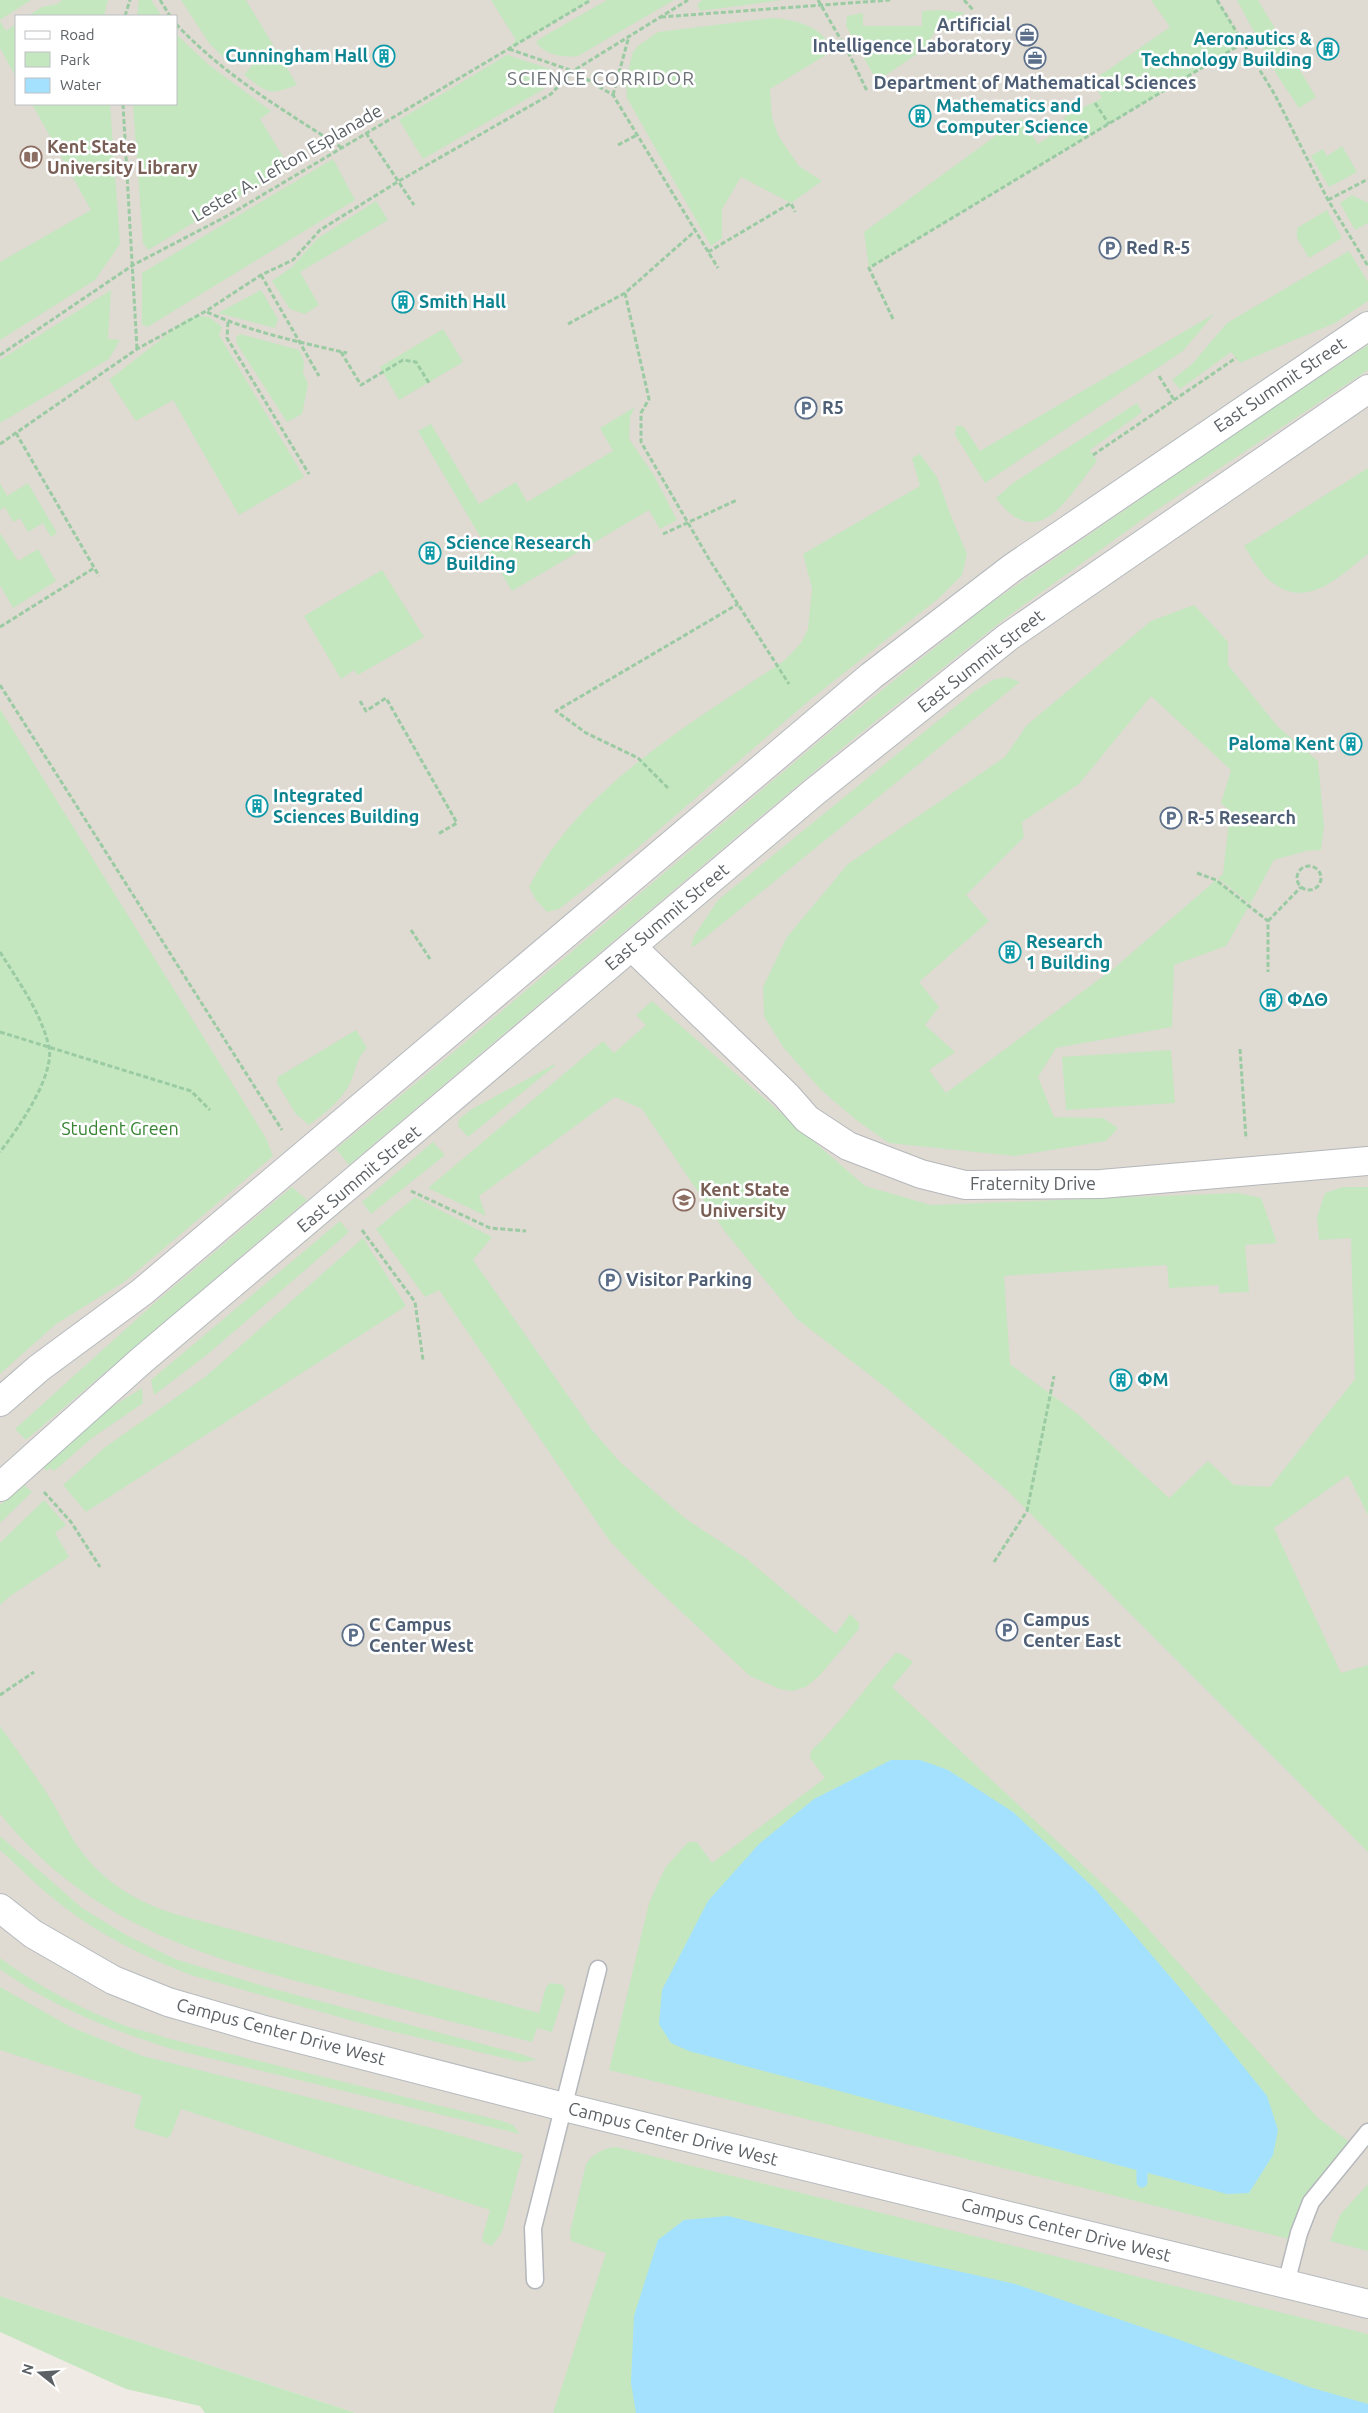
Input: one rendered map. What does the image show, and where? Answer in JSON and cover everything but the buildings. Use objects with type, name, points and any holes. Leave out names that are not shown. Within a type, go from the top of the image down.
[{"type":"main road","name":"East Summit Street","points":[[0,1402],[39,1368],[149,1285],[886,664],[1012,568],[1368,326]]},
{"type":"main road","name":"East Summit Street","points":[[0,1487],[142,1360],[813,792],[1008,637],[1368,389]]},
{"type":"main road","name":"Fraternity Drive","points":[[632,947],[786,1095],[807,1119],[848,1146],[921,1174],[965,1185],[1101,1184],[1368,1161]]},
{"type":"main road","name":"Campus Center Drive West","points":[[0,1908],[33,1934],[113,1980],[168,2002],[261,2029],[564,2107],[1368,2304]]},
{"type":"lane","points":[[535,2280],[533,2228],[598,1969]]},
{"type":"lane","points":[[1286,2284],[1299,2233],[1311,2202],[1368,2132]]},
{"type":"path","points":[[125,15],[130,0]]},
{"type":"path","points":[[160,0],[169,15]]},
{"type":"path","name":"Lester A. Lefton Esplanade","points":[[0,355],[133,265],[227,216],[591,0]]},
{"type":"path","points":[[0,444],[137,349],[206,311],[261,276],[293,260],[320,230],[399,180],[551,94],[573,71],[688,0]]},
{"type":"path","points":[[818,0],[849,54],[867,92]]},
{"type":"path","points":[[660,17],[890,0]]},
{"type":"path","points":[[964,0],[974,11]]},
{"type":"path","points":[[1216,0],[1275,95],[1328,200],[1368,266]]},
{"type":"path","points":[[178,26],[202,51],[255,92],[342,148]]},
{"type":"path","points":[[613,95],[630,36]]},
{"type":"path","points":[[893,319],[869,268],[1243,43]]},
{"type":"path","points":[[509,49],[573,71],[613,95],[718,268]]},
{"type":"path","points":[[1095,103],[1109,124]]},
{"type":"path","points":[[123,105],[137,349]]},
{"type":"path","points":[[366,134],[414,204]]},
{"type":"path","points":[[618,145],[637,135]]},
{"type":"path","points":[[1328,200],[1368,179]]},
{"type":"path","points":[[708,252],[791,204],[794,212]]},
{"type":"path","points":[[568,324],[625,293],[695,231]]},
{"type":"path","points":[[261,276],[319,376]]},
{"type":"path","points":[[625,293],[649,399],[641,412],[641,442],[687,522],[789,684]]},
{"type":"path","points":[[206,311],[228,322],[300,343],[347,353]]},
{"type":"path","points":[[228,322],[227,338],[309,474]]},
{"type":"path","points":[[341,352],[361,385],[403,360],[416,362],[429,383]]},
{"type":"path","points":[[1094,455],[1236,358]]},
{"type":"path","points":[[1159,376],[1174,400]]},
{"type":"path","points":[[16,433],[99,576]]},
{"type":"path","points":[[663,534],[737,500]]},
{"type":"path","points":[[0,627],[94,568]]},
{"type":"path","points":[[668,788],[638,758],[586,733],[556,711],[738,604]]},
{"type":"path","points":[[0,685],[245,1075],[285,1135]]},
{"type":"path","points":[[360,701],[366,712],[386,698],[457,823],[438,834]]},
{"type":"path","points":[[1308,866],[1316,868],[1321,878],[1318,886],[1308,890],[1301,887],[1297,876],[1301,869],[1308,866]]},
{"type":"path","points":[[1196,873],[1216,880],[1268,921]]},
{"type":"path","points":[[1268,972],[1268,921],[1301,887]]},
{"type":"path","points":[[411,930],[430,959]]},
{"type":"path","points":[[0,952],[32,1004],[49,1048],[41,1084],[32,1106],[20,1127],[0,1152]]},
{"type":"path","points":[[0,1032],[191,1091],[210,1110]]},
{"type":"path","points":[[1240,1049],[1248,1172]]},
{"type":"path","points":[[411,1191],[490,1228],[526,1232]]},
{"type":"path","points":[[362,1230],[415,1302],[423,1360]]},
{"type":"path","points":[[994,1562],[1027,1511],[1054,1376]]},
{"type":"path","points":[[43,1491],[70,1522],[100,1567]]},
{"type":"path","points":[[0,1695],[34,1672]]},
{"type":"shaded area","name":"Kent State University","points":[[0,0],[1368,0],[1368,2413],[356,2413],[0,2296]]},
{"type":"green space","points":[[0,0],[31,0],[0,20]]},
{"type":"green space","points":[[62,0],[108,0],[104,15],[30,15],[42,7],[57,4]]},
{"type":"green space","points":[[139,0],[151,0],[161,15],[137,15]]},
{"type":"green space","points":[[181,0],[246,0],[297,85],[280,91],[269,91],[258,86],[244,75],[256,61],[237,46],[225,59],[209,43]]},
{"type":"green space","points":[[491,0],[591,0],[509,49],[516,40]]},
{"type":"green space","points":[[607,0],[674,0],[578,56],[549,53],[536,42],[541,38]]},
{"type":"green space","points":[[702,0],[783,0],[700,11],[697,5]]},
{"type":"green space","points":[[1151,0],[1217,0],[1243,43],[869,268],[864,232],[1020,118],[1038,144],[1055,133],[1051,127],[1065,119],[1064,117],[1102,98],[1092,81],[1170,27]]},
{"type":"green space","points":[[1237,0],[1258,0],[1316,97],[1299,108],[1277,75]]},
{"type":"green space","points":[[940,10],[966,13],[943,25],[934,33],[929,46],[877,81],[846,26],[847,16],[863,13],[863,26],[922,26],[922,11]]},
{"type":"green space","points":[[772,18],[790,20],[817,31],[828,43],[831,52],[770,89],[772,118],[779,137],[799,166],[822,181],[791,203],[741,177],[722,209],[722,238],[711,246],[627,98],[626,79],[633,52],[638,46],[658,32]]},
{"type":"green space","points":[[0,21],[6,31],[15,25],[15,75],[0,48]]},
{"type":"green space","points":[[178,36],[209,65],[271,111],[260,119],[290,168],[148,250],[143,243],[133,105],[178,105]]},
{"type":"green space","points":[[507,55],[553,70],[544,89],[423,159],[399,120]]},
{"type":"green space","points":[[33,105],[110,105],[120,244],[95,280],[0,340],[0,262],[91,210]]},
{"type":"green space","points":[[1342,146],[1357,172],[1329,187],[1311,156],[1323,149],[1327,156]]},
{"type":"green space","points":[[333,159],[355,200],[154,323],[147,327],[142,324],[142,273]]},
{"type":"green space","points":[[1352,195],[1368,203],[1368,223],[1355,230],[1340,203]]},
{"type":"green space","points":[[376,201],[388,220],[300,272],[319,305],[305,314],[290,309],[272,281],[292,267],[317,239]]},
{"type":"green space","points":[[1327,210],[1342,238],[1309,258],[1297,238],[1297,228]]},
{"type":"green space","points":[[1349,251],[1368,282],[1368,301],[1335,323],[1240,363],[1231,352],[1180,389],[1172,380],[1192,364],[1227,323]]},
{"type":"green space","points":[[111,290],[108,339],[120,340],[109,359],[0,423],[0,360]]},
{"type":"green space","points":[[261,290],[278,319],[275,328],[218,313]]},
{"type":"green space","points":[[1214,314],[1183,351],[985,483],[955,435],[956,426],[963,426],[980,451]]},
{"type":"green space","points":[[196,316],[209,317],[222,327],[219,335],[304,477],[239,515],[173,400],[136,421],[109,380],[187,319]]},
{"type":"green space","points":[[443,329],[463,362],[399,400],[380,367]]},
{"type":"green space","points":[[240,334],[299,350],[304,362],[303,373],[308,384],[302,414],[287,422],[237,344],[236,337]]},
{"type":"green space","points":[[1368,345],[1368,370],[1146,517],[1007,617],[853,739],[349,1165],[336,1149],[456,1050],[835,728],[988,605],[1234,434]]},
{"type":"green space","points":[[1137,403],[1142,412],[1090,450],[1097,461],[1064,503],[1052,514],[1039,521],[1026,522],[1011,514],[996,498],[1013,483]]},
{"type":"green space","points":[[635,407],[630,417],[629,439],[653,474],[677,520],[660,529],[649,510],[512,591],[418,431],[431,424],[479,504],[516,482],[527,502],[613,451],[600,428]]},
{"type":"green space","points":[[920,454],[937,477],[967,554],[962,575],[939,598],[811,699],[634,851],[559,909],[547,912],[536,900],[529,887],[551,851],[578,818],[608,787],[677,732],[785,660],[801,643],[808,629],[812,588],[803,554],[920,486],[912,458]]},
{"type":"green space","points":[[1368,468],[1368,554],[1332,581],[1320,588],[1307,592],[1294,592],[1281,588],[1267,578],[1244,546]]},
{"type":"green space","points":[[0,483],[7,496],[28,483],[57,533],[51,537],[43,523],[28,532],[20,518],[13,522],[5,507],[0,510]]},
{"type":"green space","points":[[0,533],[18,561],[38,549],[56,581],[13,608],[0,585]]},
{"type":"green space","points":[[382,570],[424,637],[358,675],[354,670],[341,679],[304,616]]},
{"type":"green space","points":[[1194,605],[1228,642],[1228,665],[1278,727],[1318,761],[1324,826],[1321,850],[1306,851],[1274,860],[1250,904],[1218,878],[1223,874],[1230,811],[1221,803],[1231,770],[1151,696],[1079,784],[1022,822],[1024,837],[966,895],[989,921],[919,982],[939,1007],[925,1025],[955,1052],[929,1070],[946,1093],[1113,969],[1216,880],[1249,906],[1226,946],[1174,965],[1172,1027],[1056,1048],[1038,1077],[1054,1117],[1103,1118],[1118,1128],[1106,1141],[1015,1156],[889,1143],[855,1119],[821,1090],[783,1047],[764,1016],[763,987],[787,937],[848,864],[1005,757],[1027,725],[1151,621]]},
{"type":"green space","points":[[1007,677],[1020,682],[696,945],[691,947],[694,936],[718,900],[972,693],[993,680]]},
{"type":"green space","name":"Student Green","points":[[0,709],[266,1138],[273,1156],[124,1282],[56,1324],[0,1374]]},
{"type":"green space","points":[[652,1001],[865,1186],[931,1205],[1238,1193],[1261,1198],[1277,1243],[1245,1245],[1249,1292],[1219,1293],[1219,1285],[1169,1288],[1167,1265],[1004,1276],[1010,1364],[1079,1415],[1169,1498],[1208,1461],[1234,1485],[1270,1487],[1355,1379],[1351,1238],[1319,1240],[1317,1217],[1325,1193],[1343,1187],[1368,1187],[1368,1515],[1348,1475],[1274,1528],[1341,1673],[1368,1665],[1368,1852],[1008,1491],[884,1386],[797,1319],[726,1233],[642,1109],[615,1097],[479,1196],[486,1216],[428,1188],[603,1041],[614,1053],[646,1025],[636,1015]]},
{"type":"green space","points":[[356,1030],[367,1048],[358,1061],[351,1082],[335,1103],[309,1125],[296,1114],[277,1083],[278,1077]]},
{"type":"green space","points":[[1171,1050],[1175,1103],[1066,1110],[1062,1057]]},
{"type":"green space","points":[[556,1065],[468,1137],[458,1126],[459,1119],[472,1109]]},
{"type":"green space","points":[[433,1142],[445,1155],[371,1214],[362,1202]]},
{"type":"green space","points":[[292,1187],[307,1200],[26,1440],[15,1429],[158,1300]]},
{"type":"green space","points":[[415,1197],[492,1237],[473,1260],[592,1430],[620,1462],[686,1519],[747,1559],[836,1634],[850,1614],[859,1623],[859,1629],[820,1675],[806,1687],[792,1691],[780,1689],[750,1676],[641,1574],[609,1540],[439,1290],[425,1297],[376,1229]]},
{"type":"green space","points":[[340,1221],[349,1232],[208,1354],[154,1395],[151,1380]]},
{"type":"green space","points":[[363,1238],[406,1306],[86,1512],[63,1485],[104,1448],[205,1377]]},
{"type":"green space","points":[[142,1388],[143,1403],[92,1438],[54,1471],[50,1468],[47,1471],[42,1466],[91,1420]]},
{"type":"green space","points":[[22,1483],[32,1492],[0,1523],[0,1505]]},
{"type":"green space","points":[[44,1500],[66,1525],[55,1533],[69,1557],[10,1596],[0,1605],[0,1543]]},
{"type":"green space","points":[[896,1653],[913,1662],[892,1687],[1132,1911],[1318,2118],[1356,2147],[1311,2202],[1297,2241],[609,2070],[649,1903],[665,1868],[688,1842],[697,1842],[712,1863],[825,1778],[810,1758],[811,1751],[834,1728]]},
{"type":"green space","points":[[0,1726],[48,1795],[81,1851],[100,1873],[135,1897],[175,1914],[539,2013],[546,1987],[550,1983],[563,1985],[565,1991],[552,2032],[537,2028],[532,2042],[292,1980],[199,1951],[155,1933],[113,1911],[73,1885],[36,1853],[0,1814]]},
{"type":"green space","points":[[0,1836],[82,1908],[126,1935],[175,1959],[270,1988],[537,2060],[521,2062],[378,2028],[175,1969],[121,1943],[86,1923],[70,1911],[40,1887],[0,1850]]},
{"type":"green space","points":[[0,1958],[62,1997],[129,2027],[170,2039],[502,2121],[513,2125],[520,2134],[149,2042],[83,2016],[40,1995],[0,1969]]},
{"type":"green space","points":[[0,1987],[71,2027],[143,2056],[440,2130],[523,2154],[502,2232],[492,2246],[483,2242],[482,2238],[490,2210],[181,2109],[168,2138],[137,2129],[134,2127],[142,2096],[0,2050]]},
{"type":"green space","points":[[616,2147],[1368,2334],[1368,2413],[553,2413],[606,2253],[571,2241],[570,2232],[586,2164],[599,2152]]},
{"type":"green space","points":[[1368,2184],[1368,2251],[1330,2241],[1340,2215]]},
{"type":"green space","points":[[0,2296],[356,2413],[205,2413],[200,2406],[126,2389],[0,2332]]},
{"type":"water","points":[[891,1760],[920,1760],[948,1770],[1013,1812],[1096,1890],[1191,2001],[1267,2096],[1278,2130],[1273,2155],[1249,2193],[1227,2194],[689,2051],[671,2043],[659,2024],[662,1990],[708,1901],[759,1844],[814,1799]]},
{"type":"water","points":[[728,2216],[864,2250],[1015,2284],[1180,2340],[1309,2387],[1368,2404],[1368,2413],[636,2413],[631,2383],[634,2316],[658,2240],[684,2220]]},
{"type":"waterway","points":[[1142,2156],[1142,2182]]},
{"type":"place","name":"Artificial Intelligence Laboratory","points":[[1027,35]]},
{"type":"place","name":"Aeronautics & Technology Building","points":[[1328,49]]},
{"type":"place","name":"Cunningham Hall","points":[[384,56]]},
{"type":"place","name":"Department of Mathematical Sciences","points":[[1035,58]]},
{"type":"place","name":"Mathematics and Computer Science","points":[[920,116]]},
{"type":"place","name":"Kent State University Library","points":[[31,157]]},
{"type":"place","name":"Red R-5","points":[[1110,248]]},
{"type":"place","name":"Smith Hall","points":[[403,302]]},
{"type":"place","name":"R5","points":[[806,408]]},
{"type":"place","name":"Science Research Building","points":[[430,553]]},
{"type":"place","name":"Paloma Kent","points":[[1351,744]]},
{"type":"place","name":"Integrated Sciences Building","points":[[257,806]]},
{"type":"place","name":"R-5 Research","points":[[1171,818]]},
{"type":"place","name":"Research 1 Building","points":[[1010,952]]},
{"type":"place","name":"ΦΔΘ","points":[[1271,1000]]},
{"type":"place","name":"Kent State University","points":[[684,1200]]},
{"type":"place","name":"Visitor Parking","points":[[610,1280]]},
{"type":"place","name":"ΦΜ","points":[[1121,1380]]},
{"type":"place","name":"Campus Center East","points":[[1007,1630]]},
{"type":"place","name":"C Campus Center West","points":[[353,1635]]},
{"type":"district","name":"SCIENCE CORRIDOR","points":[[601,78]]}]
